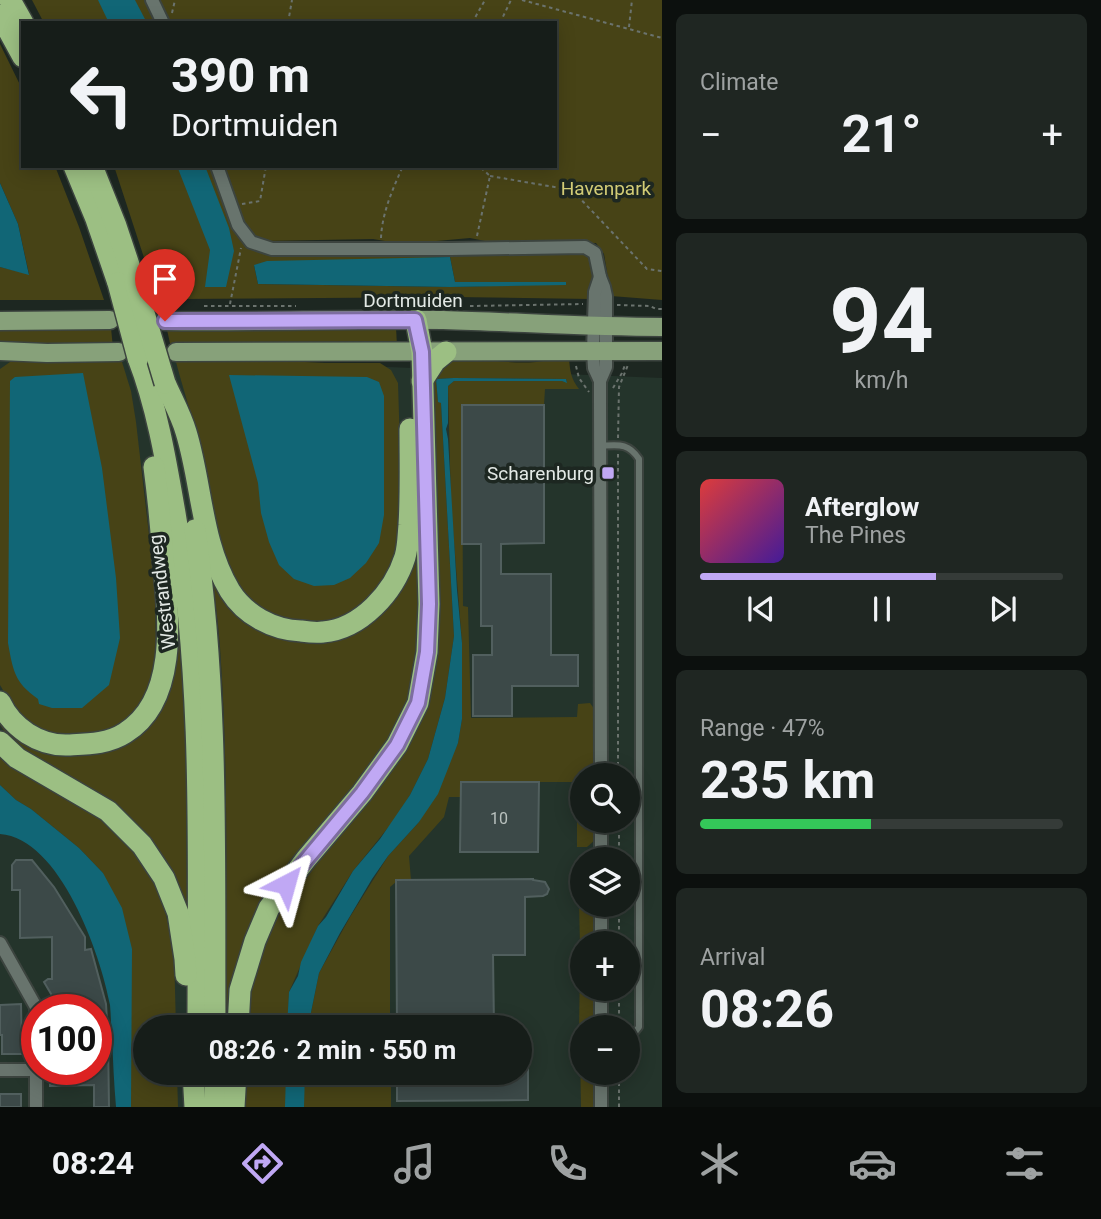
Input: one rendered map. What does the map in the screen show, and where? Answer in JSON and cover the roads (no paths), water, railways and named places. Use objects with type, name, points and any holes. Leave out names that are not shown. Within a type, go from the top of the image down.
[{"type":"highway","points":[[10,0],[22,21]]},
{"type":"highway","points":[[0,15],[21,53]]},
{"type":"highway","name":"Westrandweg","points":[[75,168],[127,283],[129,355],[150,383],[182,457],[194,528],[208,636],[214,761],[215,1015]]},
{"type":"highway","name":"Westrandweg","points":[[93,168],[116,226],[167,464],[186,582],[193,655],[198,772],[198,1015]]},
{"type":"highway","points":[[150,383],[186,431],[211,548],[219,572],[231,594],[256,618],[270,625],[296,631],[324,632],[355,621],[376,606],[390,587],[405,557],[410,510],[415,320]]},
{"type":"highway","points":[[239,1015],[240,990],[247,965],[269,908],[362,793],[397,745],[418,703],[427,652],[429,604],[422,382],[415,352]]},
{"type":"highway","points":[[422,382],[435,361],[446,352]]},
{"type":"highway","points":[[0,702],[21,730],[32,737],[61,745],[93,744],[111,740],[127,732],[141,719],[159,688],[169,634],[154,467],[150,383]]},
{"type":"highway","points":[[0,743],[17,758],[108,811],[142,845],[164,878],[178,913],[185,959],[188,1015]]},
{"type":"highway","points":[[194,1085],[197,1107]]},
{"type":"highway","points":[[197,1107],[198,1085]]},
{"type":"highway","points":[[215,1085],[215,1107]]},
{"type":"highway","points":[[233,1107],[235,1085]]},
{"type":"main road","points":[[0,321],[110,320]]},
{"type":"main road","name":"Dortmuiden","points":[[165,321],[415,320],[662,327]]},
{"type":"main road","points":[[0,351],[129,355]]},
{"type":"main road","points":[[176,352],[662,351]]},
{"type":"street","points":[[152,0],[162,21]]},
{"type":"street","points":[[218,168],[238,225],[251,242],[272,248],[585,247],[595,253],[604,287],[606,305],[600,326]]},
{"type":"street","points":[[600,276],[594,292],[600,326],[600,351],[594,368],[600,382],[602,763]]},
{"type":"street","points":[[0,943],[29,994]]},
{"type":"street","points":[[0,1070],[21,1070]]},
{"type":"street","points":[[35,1085],[36,1107]]},
{"type":"street","points":[[601,1085],[601,1107]]},
{"type":"lane","points":[[599,446],[624,445],[634,451],[639,459],[639,763]]},
{"type":"lane","points":[[639,833],[639,1015]]},
{"type":"water","points":[[98,0],[135,0],[146,21],[108,21]]},
{"type":"water","points":[[178,168],[206,168],[229,228],[234,251],[226,287],[205,287],[210,250]]},
{"type":"water","points":[[0,183],[18,224],[29,275],[0,267]]},
{"type":"water","points":[[450,257],[455,282],[566,282],[566,285],[450,287],[258,284],[254,265],[267,261]]},
{"type":"water","points":[[83,373],[102,468],[116,578],[120,638],[109,685],[82,708],[52,708],[39,704],[38,699],[19,681],[13,668],[8,643],[10,381],[15,377]]},
{"type":"water","points":[[229,375],[367,377],[379,382],[384,396],[384,515],[379,543],[366,563],[350,578],[334,585],[314,586],[294,579],[279,565],[261,513],[258,483]]},
{"type":"water","points":[[436,379],[566,379],[567,383],[454,381],[448,386],[446,429],[462,643],[462,719],[458,743],[438,794],[419,822],[388,856],[340,933],[319,973],[310,1015],[288,1015],[289,992],[318,926],[353,871],[380,839],[410,795],[428,759],[445,698],[454,636],[441,403],[438,402]]},
{"type":"water","points":[[0,785],[79,848],[103,873],[122,908],[132,949],[131,1107],[116,1107],[112,994],[108,994],[87,930],[74,902],[41,855],[22,840],[0,834]]},
{"type":"water","points":[[286,1085],[305,1085],[304,1107],[285,1107]]},
{"type":"place","name":"Scharenburg","points":[[608,473]]},
{"type":"park label","name":"Havenpark","points":[[606,188]]}]
